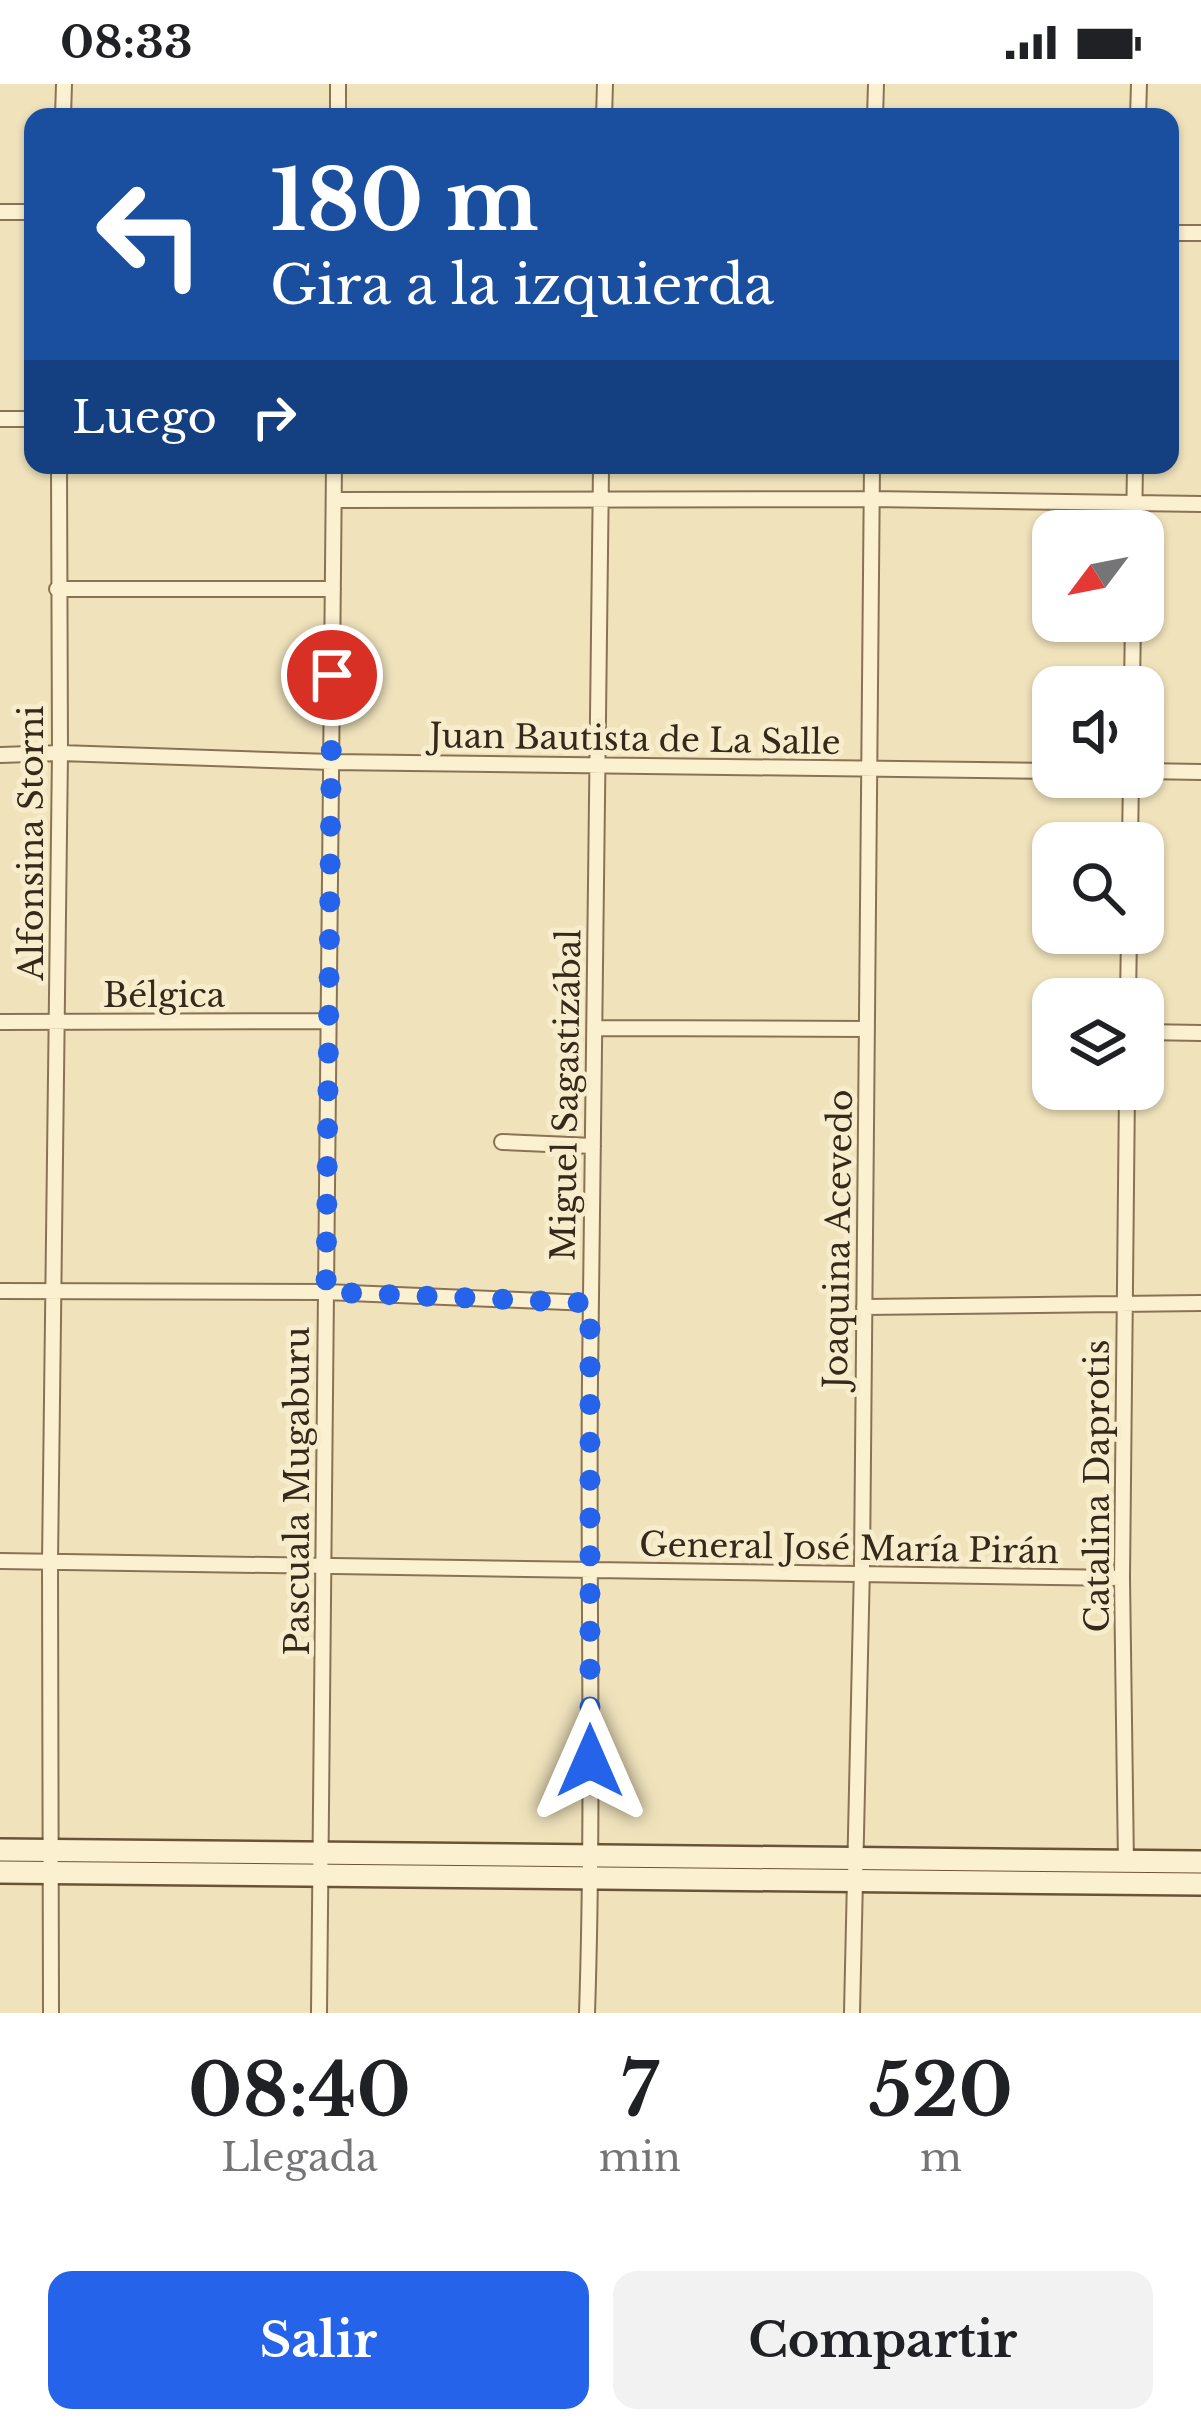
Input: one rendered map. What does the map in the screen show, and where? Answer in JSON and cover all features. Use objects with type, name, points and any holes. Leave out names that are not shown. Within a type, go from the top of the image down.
[{"type":"main road","points":[[0,1850],[52,1861],[591,1867],[1126,1872],[1201,1862]]},
{"type":"main road","points":[[0,1872],[52,1861]]},
{"type":"main road","points":[[1126,1872],[1201,1884]]},
{"type":"street","name":"Alfonsina Storni","points":[[51,2013],[51,1291],[60,754],[59,474]]},
{"type":"street","name":"Pascuala Mugaburu","points":[[320,2013],[334,474]]},
{"type":"street","name":"Miguel Sagastizábal","points":[[587,2013],[601,474]]},
{"type":"street","name":"Joaquina Acevedo","points":[[852,2013],[862,1575],[872,474]]},
{"type":"street","points":[[1135,474],[1135,510]]},
{"type":"street","points":[[334,500],[1201,504]]},
{"type":"street","points":[[57,589],[332,589]]},
{"type":"street","name":"Juan Bautista de La Salle","points":[[0,754],[1032,771]]},
{"type":"street","points":[[1164,772],[1201,772]]},
{"type":"street","name":"Bélgica","points":[[0,1022],[328,1021]]},
{"type":"street","points":[[595,1028],[867,1029]]},
{"type":"street","points":[[1164,1032],[1201,1033]]},
{"type":"street","name":"Catalina Daprotis","points":[[1126,1872],[1122,1578],[1127,1110]]},
{"type":"street","points":[[502,1142],[592,1146]]},
{"type":"street","points":[[0,1291],[326,1292],[590,1303]]},
{"type":"street","points":[[864,1306],[1201,1304]]},
{"type":"street","name":"General José María Pirán","points":[[0,1562],[1122,1578]]},
{"type":"route","points":[[332,675],[326,1292],[590,1303],[590,1761]]}]
